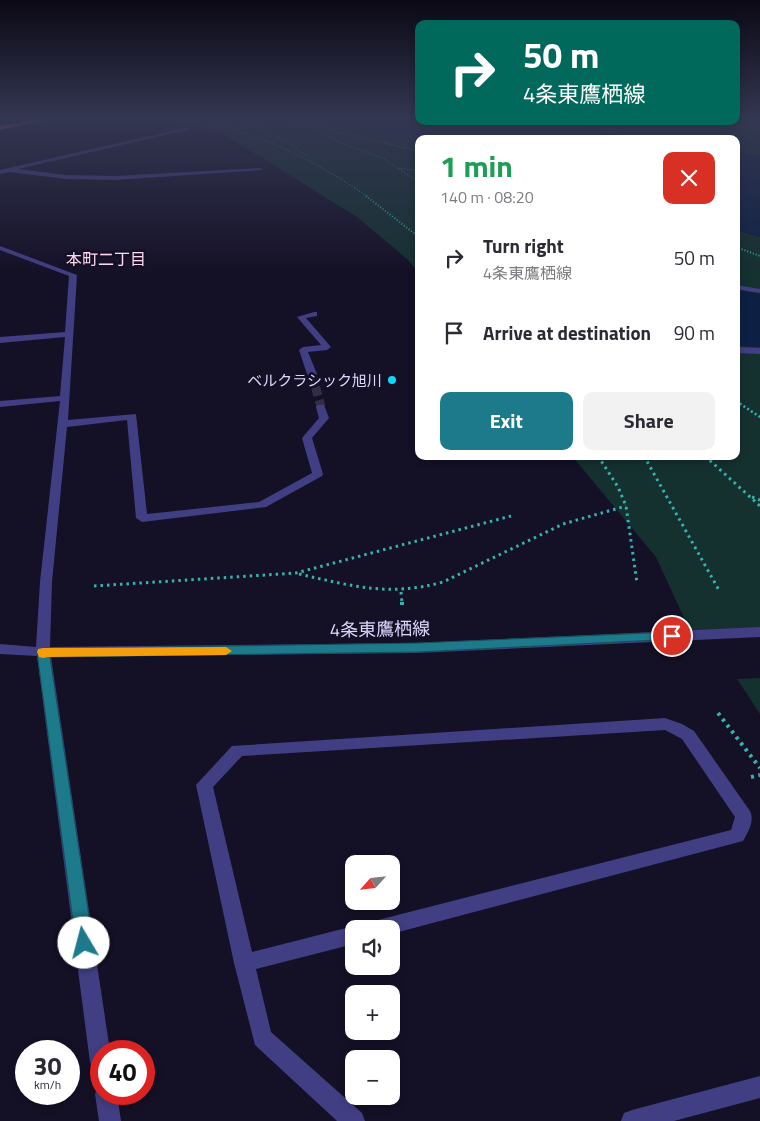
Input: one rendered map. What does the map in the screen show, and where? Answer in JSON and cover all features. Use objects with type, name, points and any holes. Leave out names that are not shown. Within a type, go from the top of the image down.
[{"type":"street","points":[[21,171],[66,177],[115,178],[236,171]]},
{"type":"street","points":[[0,248],[73,275],[63,424],[46,582],[43,652],[98,1040]]},
{"type":"street","points":[[740,288],[760,291]]},
{"type":"street","points":[[312,374],[303,350],[327,347],[301,317],[314,314]]},
{"type":"street","points":[[0,340],[70,334]]},
{"type":"street","points":[[740,350],[760,352]]},
{"type":"street","points":[[0,404],[65,398]]},
{"type":"street","points":[[63,424],[132,416],[142,518],[262,505],[318,474],[307,438],[324,418],[321,407]]},
{"type":"street","name":"4条東鷹栖線","points":[[0,649],[43,652],[418,648],[758,635]]},
{"type":"street","points":[[354,1121],[262,1038],[204,785],[238,750],[665,724],[677,728],[688,735],[744,816],[742,827],[737,836],[400,923]]},
{"type":"street","points":[[244,963],[345,937]]},
{"type":"street","points":[[632,1121],[760,1087]]},
{"type":"street","points":[[108,1105],[110,1121]]},
{"type":"path","points":[[329,171],[396,216],[415,233]]},
{"type":"path","points":[[401,171],[415,180]]},
{"type":"path","points":[[740,248],[760,256]]},
{"type":"path","points":[[740,404],[760,417]]},
{"type":"path","points":[[601,460],[618,487],[626,506],[637,583]]},
{"type":"path","points":[[646,460],[720,592]]},
{"type":"path","points":[[709,460],[760,506]]},
{"type":"path","points":[[751,497],[760,500]]},
{"type":"path","points":[[296,573],[361,589],[401,592],[424,589],[443,582],[563,524],[626,506]]},
{"type":"path","points":[[94,586],[296,573],[511,516]]},
{"type":"path","points":[[401,592],[402,606]]},
{"type":"path","points":[[718,713],[760,768]]},
{"type":"green space","points":[[283,171],[415,171],[415,268],[407,259],[357,217]]},
{"type":"green space","points":[[740,231],[760,237],[760,631],[692,635],[656,557],[575,460],[740,460]]},
{"type":"green space","points":[[760,678],[760,714],[737,679]]},
{"type":"water","points":[[740,171],[760,171],[760,237],[740,231]]},
{"type":"water","points":[[740,291],[760,294],[760,347],[740,346]]},
{"type":"tunnel","points":[[312,374],[321,407]]},
{"type":"slow traffic","points":[[43,654],[43,652],[226,651]]},
{"type":"place","name":"ベルクラシック旭川","points":[[392,380]]},
{"type":"district","name":"本町二丁目","points":[[106,259]]},
{"type":"route","points":[[84,943],[43,652],[418,648],[672,636]]}]
